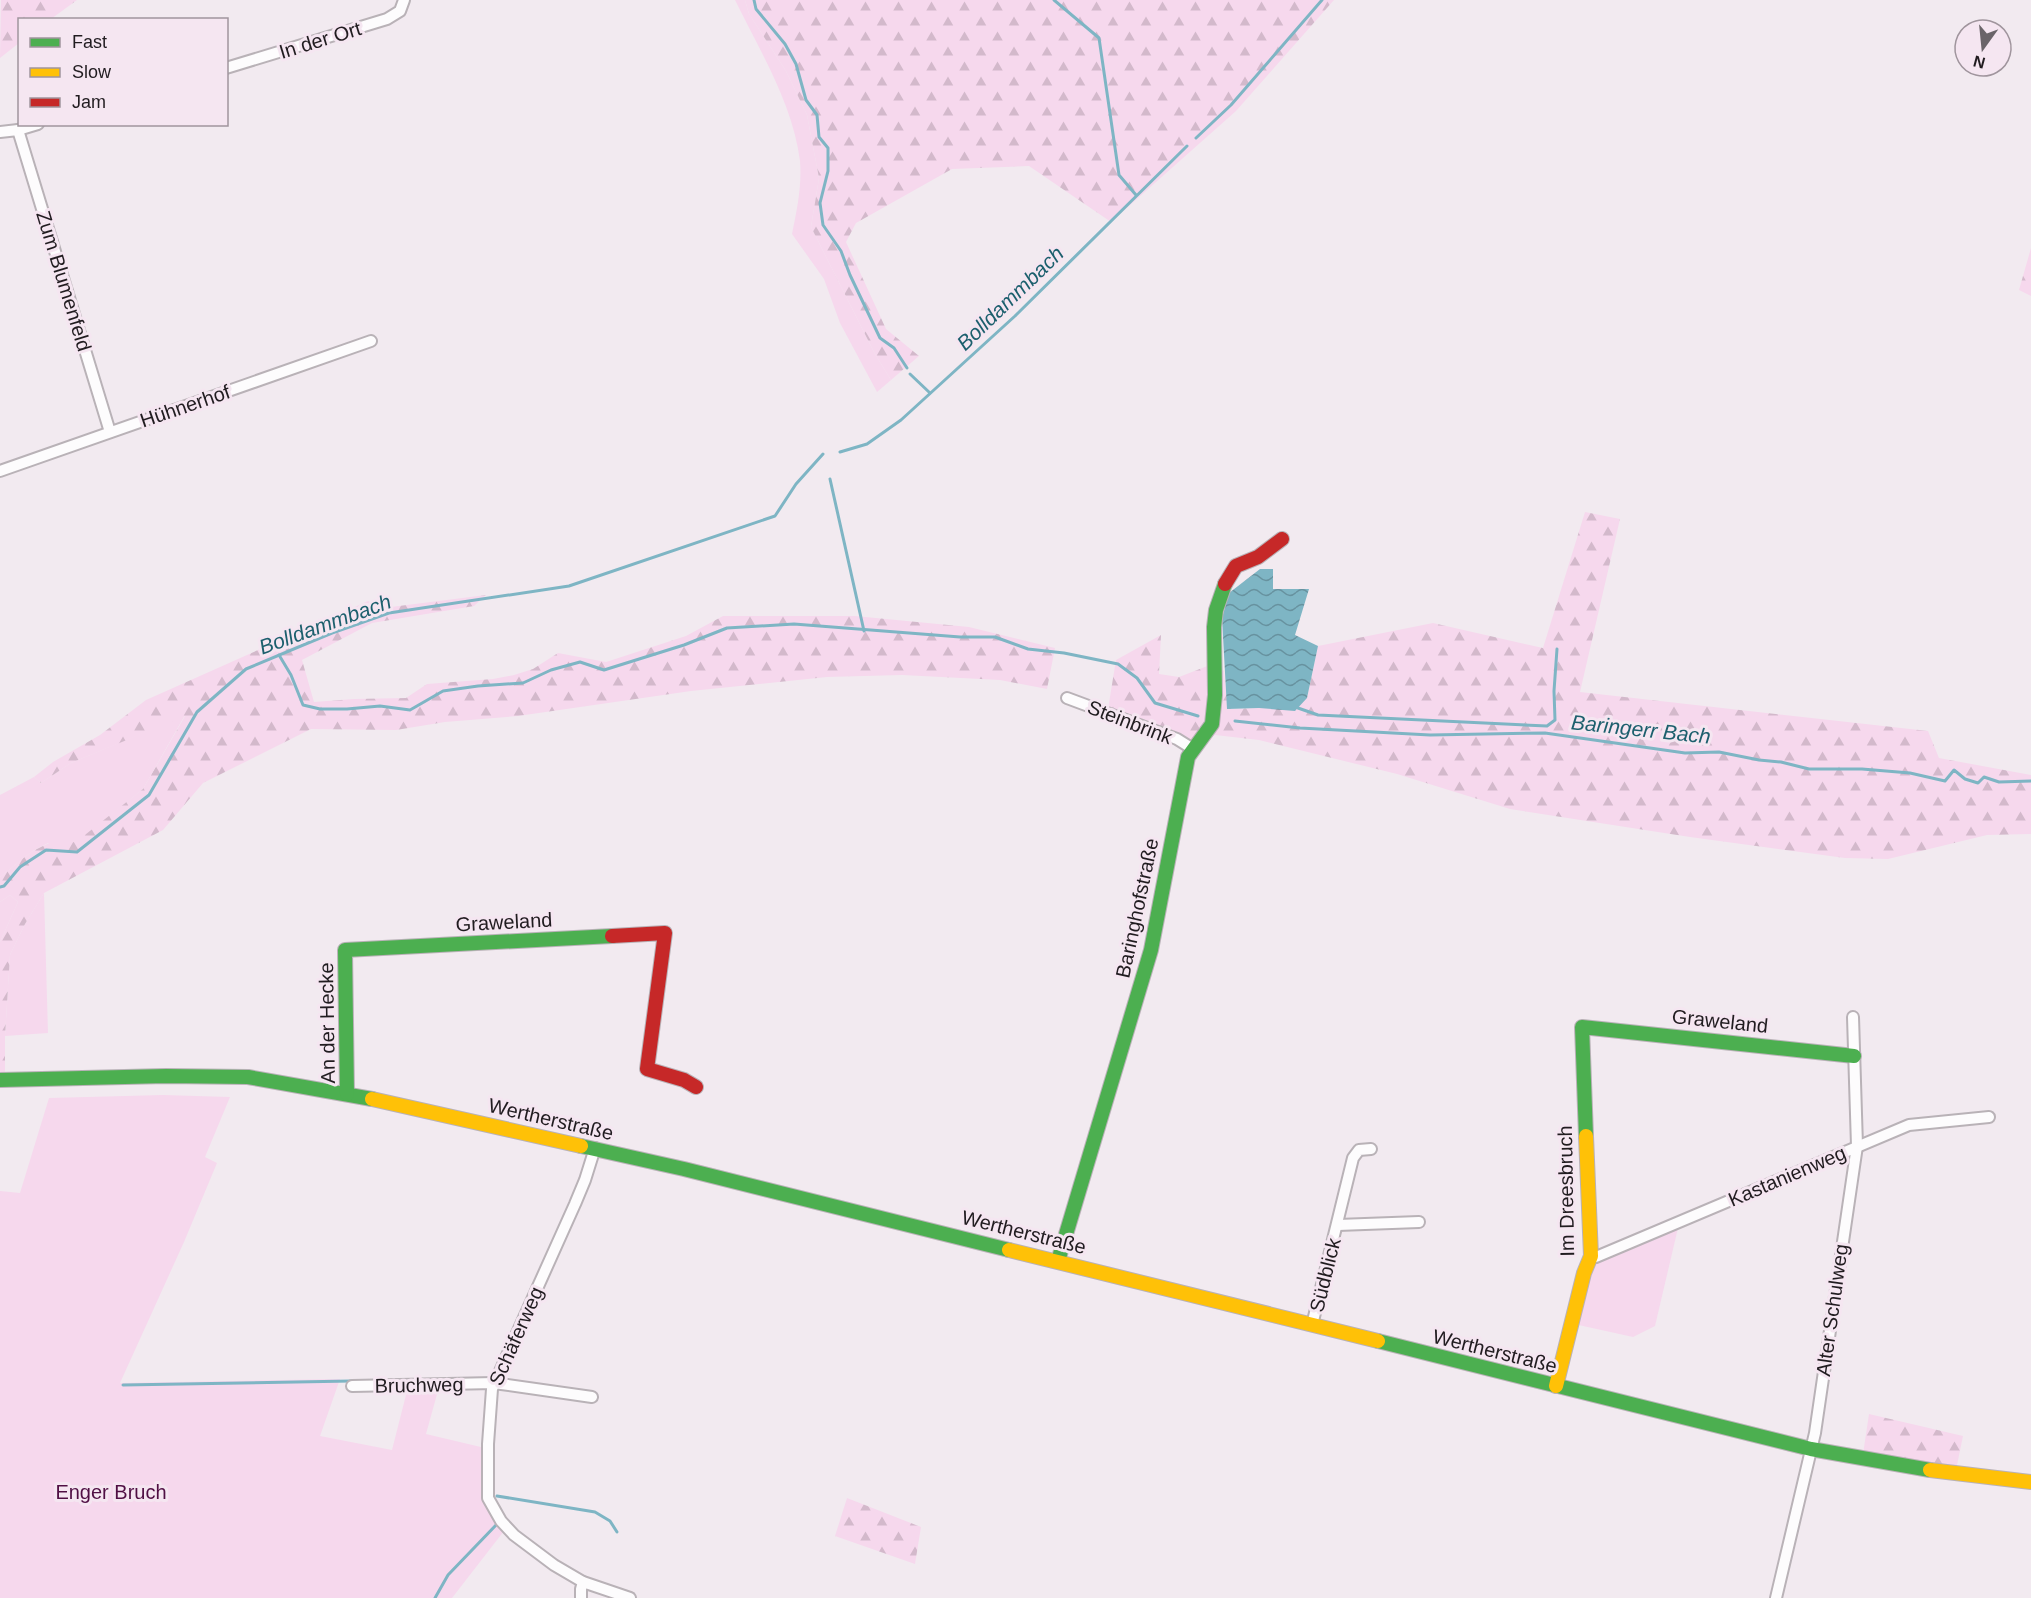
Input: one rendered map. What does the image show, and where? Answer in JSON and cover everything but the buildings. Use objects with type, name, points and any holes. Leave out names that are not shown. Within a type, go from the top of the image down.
[{"type":"main road","name":"Baringhofstraße","points":[[1059,1261],[1151,950],[1188,757],[1212,724],[1215,695],[1214,627],[1222,589],[1236,566],[1258,557],[1282,539]]},
{"type":"main road","name":"Graweland","points":[[345,950],[665,933],[647,1069],[684,1080],[696,1087]]},
{"type":"main road","name":"An der Hecke","points":[[345,950],[347,1095]]},
{"type":"main road","name":"Graweland","points":[[1582,1027],[1854,1056]]},
{"type":"main road","name":"Im Dreesbruch","points":[[1556,1386],[1584,1273],[1591,1257],[1582,1027]]},
{"type":"main road","name":"Wertherstraße","points":[[0,1080],[166,1076],[248,1077],[347,1095],[595,1148],[1059,1261],[1811,1449],[1914,1468],[2031,1482]]},
{"type":"street","name":"In der Ort","points":[[228,67],[387,20],[400,11],[404,0]]},
{"type":"street","points":[[0,132],[31,126]]},
{"type":"street","name":"Zum Blumenfeld","points":[[18,130],[110,432]]},
{"type":"street","name":"Hühnerhof","points":[[0,471],[371,341]]},
{"type":"street","name":"Steinbrink","points":[[1066,698],[1177,739],[1193,749]]},
{"type":"street","name":"Alter Schulweg","points":[[1776,1598],[1815,1433],[1857,1146],[1853,1017]]},
{"type":"street","name":"Kastanienweg","points":[[1591,1257],[1596,1257],[1909,1125],[1989,1117]]},
{"type":"street","name":"Schäferweg","points":[[595,1148],[579,1196],[494,1383],[490,1398],[488,1498],[494,1511],[514,1535],[554,1565],[582,1582],[630,1598]]},
{"type":"street","name":"Südblick","points":[[1312,1325],[1353,1158],[1359,1150],[1371,1149]]},
{"type":"street","name":"Südblick","points":[[1338,1225],[1419,1221]]},
{"type":"street","name":"Bruchweg","points":[[352,1386],[494,1383],[592,1397]]},
{"type":"street","points":[[581,1598],[582,1582]]},
{"type":"green space","points":[[1,0],[77,0],[52,18],[18,18],[18,44],[0,58]]},
{"type":"green space","points":[[735,0],[745,0],[749,14],[786,71],[807,115],[819,178],[811,227],[875,354],[891,380],[877,392],[840,323],[824,279],[792,234],[800,180],[800,161],[796,140],[783,98]]},
{"type":"green space","points":[[745,0],[1334,0],[1236,111],[1111,222],[1029,166],[952,169],[856,223],[846,242],[886,329],[919,356],[891,380],[875,354],[811,227],[819,178],[807,115],[786,71],[749,14]]},
{"type":"green space","points":[[2031,248],[2031,296],[2019,290]]},
{"type":"green space","points":[[1585,512],[1620,519],[1580,692],[1928,731],[1939,758],[2031,775],[2031,834],[1987,835],[1888,859],[1845,858],[1510,809],[1397,774],[1259,740],[1215,735],[1201,744],[1108,709],[1116,660],[1161,635],[1159,674],[1179,677],[1210,665],[1224,671],[1228,709],[1259,708],[1307,698],[1318,646],[1433,623],[1543,648]]},
{"type":"green space","points":[[486,595],[474,606],[372,623],[302,660],[314,702],[406,698],[427,684],[493,679],[514,675],[533,669],[558,653],[606,662],[686,636],[723,616],[855,616],[969,627],[1055,648],[1047,689],[1000,680],[902,675],[827,677],[691,691],[518,716],[445,722],[396,730],[311,729],[203,783],[163,830],[44,893],[10,955],[5,1077],[0,1077],[0,942],[18,902],[10,895],[0,902],[0,877],[31,852],[49,843],[76,842],[143,789],[185,716],[71,763],[41,783],[34,777],[53,762],[100,735],[146,700],[368,601],[383,608]]},
{"type":"green space","points":[[185,715],[143,789],[76,843],[48,843],[31,852],[0,877],[0,795],[34,777],[41,783],[71,763]]},
{"type":"green space","points":[[44,893],[48,1033],[5,1036],[10,955]]},
{"type":"green space","points":[[10,895],[18,902],[0,942],[0,902]]},
{"type":"green space","name":"Enger Bruch","points":[[163,1095],[230,1097],[205,1157],[217,1163],[120,1383],[340,1379],[320,1436],[392,1450],[408,1387],[439,1387],[426,1434],[485,1448],[483,1500],[504,1531],[452,1598],[0,1598],[0,1191],[20,1193],[49,1098]]},
{"type":"green space","points":[[1678,1228],[1655,1326],[1633,1337],[1574,1324],[1592,1267],[1596,1262]]},
{"type":"green space","points":[[1869,1414],[1963,1436],[1956,1470],[1863,1454]]},
{"type":"green space","points":[[847,1498],[921,1527],[915,1564],[835,1536]]},
{"type":"water","points":[[1260,569],[1273,569],[1273,589],[1309,589],[1295,635],[1318,646],[1307,698],[1295,711],[1259,708],[1227,709],[1222,618],[1229,593]]},
{"type":"waterway","points":[[754,0],[756,9],[785,44],[796,64],[806,100],[817,115],[819,137],[828,148],[828,171],[820,203],[823,225],[841,251],[880,338],[894,348],[907,368]]},
{"type":"waterway","points":[[1054,0],[1099,38],[1119,175],[1136,195]]},
{"type":"waterway","name":"Bolldammbach","points":[[1196,138],[1231,105],[1322,0]]},
{"type":"waterway","name":"Bolldammbach","points":[[840,452],[867,444],[901,420],[1015,316],[1187,146]]},
{"type":"waterway","points":[[910,374],[930,393]]},
{"type":"waterway","name":"Bolldammbach","points":[[0,887],[4,886],[20,867],[46,850],[77,852],[149,795],[197,712],[246,669],[332,633],[389,613],[569,586],[775,516],[796,484],[823,454]]},
{"type":"waterway","name":"Bolldammbach","points":[[830,479],[864,631]]},
{"type":"waterway","points":[[279,655],[291,675],[303,705],[320,709],[380,706],[410,710],[443,691],[523,683],[551,670],[580,662],[604,670],[684,645],[727,628],[794,624],[960,637],[995,637],[1028,649],[1064,653],[1118,664],[1137,678],[1155,703],[1198,716]]},
{"type":"waterway","points":[[1298,708],[1318,715],[1547,726],[1555,720],[1554,691],[1557,649]]},
{"type":"waterway","name":"Baringerr Bach","points":[[1235,721],[1300,728],[1430,735],[1545,733],[1685,753],[1719,752],[1809,769],[1862,769],[1910,773],[1945,781],[1954,770],[1965,779],[1978,783],[1984,777],[1999,782],[2031,781]]},
{"type":"waterway","points":[[123,1385],[351,1381]]},
{"type":"waterway","points":[[497,1496],[595,1512],[610,1521],[617,1532]]},
{"type":"waterway","points":[[435,1598],[448,1575],[498,1523]]},
{"type":"traffic: fast","points":[[1058,1261],[1151,950],[1188,757],[1212,724],[1215,695],[1214,627],[1216,610],[1225,584]]},
{"type":"traffic: fast","points":[[347,1094],[345,950],[612,936]]},
{"type":"traffic: fast","points":[[1586,1136],[1582,1027],[1854,1056]]},
{"type":"traffic: fast","points":[[0,1080],[166,1076],[248,1077],[372,1099]]},
{"type":"traffic: fast","points":[[581,1146],[684,1169],[1009,1250]]},
{"type":"traffic: fast","points":[[1378,1341],[1811,1449],[1930,1470]]},
{"type":"traffic: slow","points":[[372,1099],[581,1146]]},
{"type":"traffic: slow","points":[[1556,1386],[1584,1273],[1591,1256],[1586,1136]]},
{"type":"traffic: slow","points":[[1009,1250],[1378,1341]]},
{"type":"traffic: slow","points":[[1930,1470],[2031,1482]]},
{"type":"traffic: jam","points":[[1225,584],[1236,566],[1258,557],[1282,539]]},
{"type":"traffic: jam","points":[[612,936],[665,933],[647,1069],[684,1080],[696,1087]]}]
